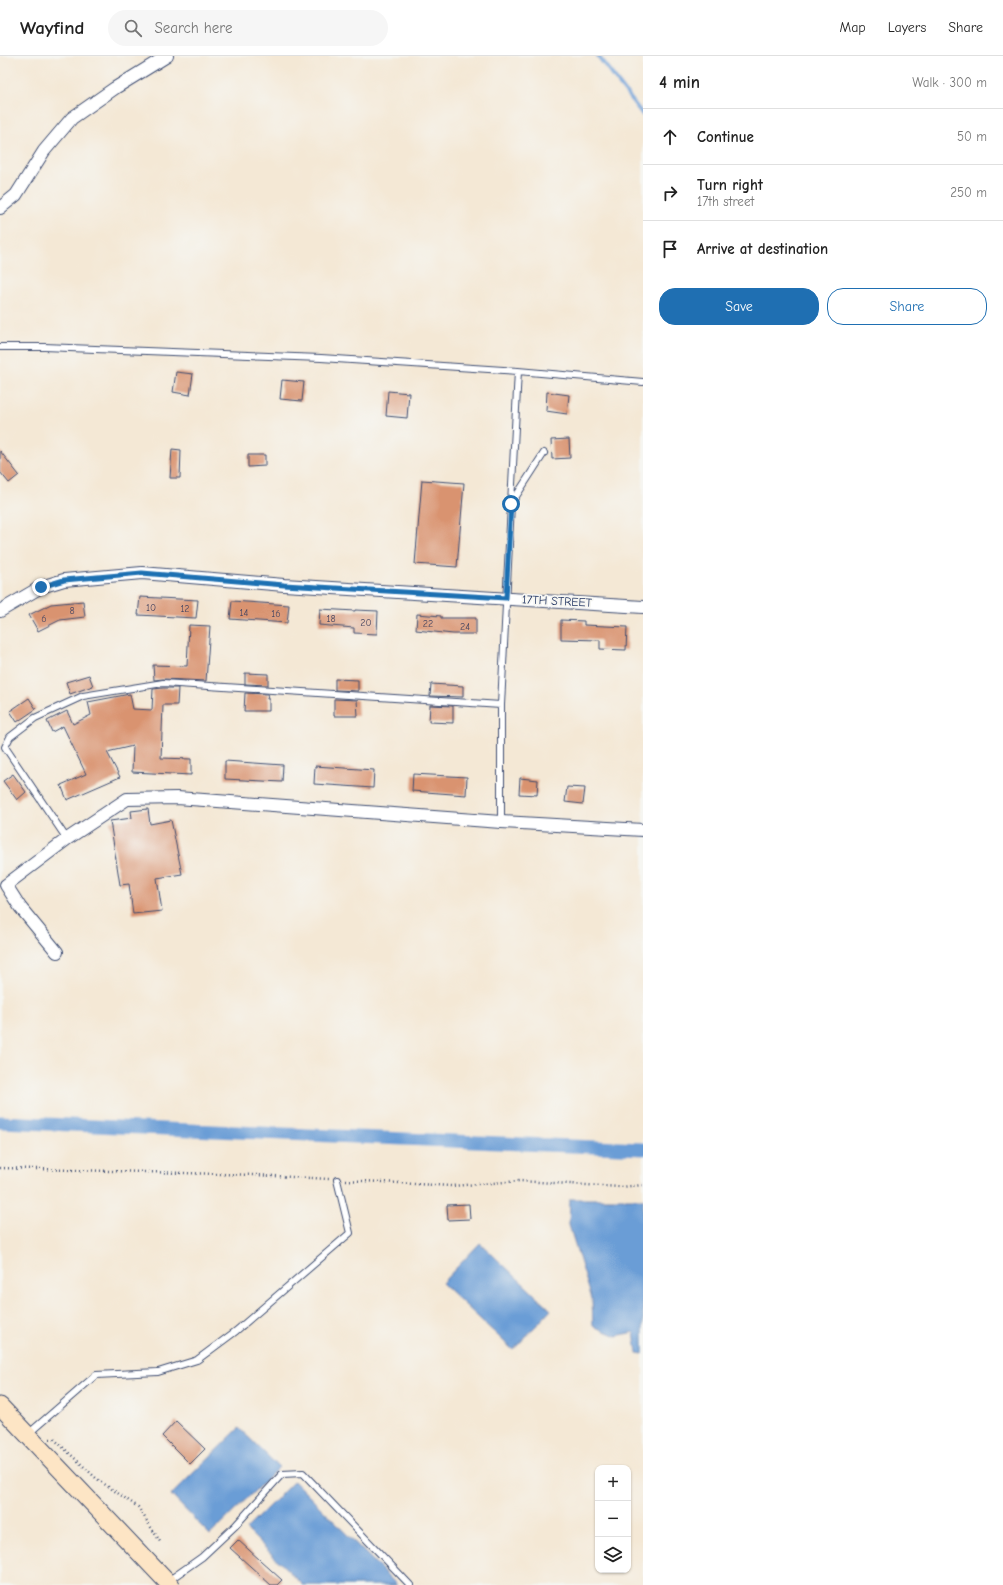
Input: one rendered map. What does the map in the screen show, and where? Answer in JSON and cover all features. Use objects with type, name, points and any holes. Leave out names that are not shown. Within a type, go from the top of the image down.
[{"type":"main road","points":[[0,1406],[169,1584]]},
{"type":"street","points":[[0,208],[16,195],[44,151],[72,118],[115,88],[167,56]]},
{"type":"street","name":"17TH STREET","points":[[0,611],[41,587],[64,580],[142,573],[284,585],[643,607]]},
{"type":"street","points":[[57,952],[3,884],[127,799],[177,798],[501,822],[643,830]]},
{"type":"lane","points":[[0,347],[44,347],[321,358],[518,371],[643,382]]},
{"type":"lane","points":[[501,822],[501,705],[518,371]]},
{"type":"lane","points":[[511,504],[544,453]]},
{"type":"lane","points":[[67,839],[5,747],[10,737],[35,718],[83,696],[163,683],[501,705]]},
{"type":"lane","points":[[31,1439],[96,1375],[158,1372],[197,1360],[236,1331],[350,1233],[337,1180]]},
{"type":"lane","points":[[169,1584],[202,1558],[236,1526],[282,1474],[303,1473],[410,1585]]},
{"type":"path","points":[[0,1168],[256,1175],[451,1186],[520,1181],[620,1186],[643,1185]]},
{"type":"path","points":[[31,1439],[54,1439],[97,1479],[138,1507],[161,1543]]},
{"type":"water","points":[[570,1199],[643,1199],[643,1354],[637,1353],[634,1332],[616,1336],[593,1326],[592,1299],[569,1225]]},
{"type":"water","points":[[480,1243],[551,1310],[513,1350],[442,1283]]},
{"type":"water","points":[[239,1428],[279,1467],[210,1535],[171,1495]]},
{"type":"water","points":[[294,1481],[397,1585],[303,1585],[246,1529]]},
{"type":"building","points":[[176,372],[193,374],[190,395],[173,392]]},
{"type":"building","points":[[282,380],[304,382],[302,401],[280,399]]},
{"type":"building","points":[[388,391],[409,393],[407,418],[386,416]]},
{"type":"building","points":[[547,392],[569,395],[567,414],[546,411]]},
{"type":"building","points":[[569,439],[570,458],[552,459],[551,440]]},
{"type":"building","points":[[172,449],[181,450],[180,478],[170,478]]},
{"type":"building","points":[[0,451],[19,475],[9,483],[0,472]]},
{"type":"building","points":[[248,455],[265,455],[265,466],[248,467]]},
{"type":"building","points":[[422,480],[464,483],[457,567],[415,564]]},
{"type":"building","points":[[140,597],[198,600],[196,618],[138,615]]},
{"type":"building","points":[[83,601],[85,617],[60,620],[38,631],[29,615],[51,604]]},
{"type":"building","points":[[232,601],[289,605],[287,623],[230,619]]},
{"type":"building","points":[[320,609],[378,611],[377,634],[354,633],[354,628],[319,625]]},
{"type":"building","points":[[417,614],[441,616],[441,618],[476,618],[476,634],[453,634],[416,630]]},
{"type":"building","points":[[561,620],[584,621],[584,625],[627,627],[626,650],[600,649],[600,640],[561,639]]},
{"type":"building","points":[[189,625],[210,626],[206,681],[154,680],[153,665],[187,666]]},
{"type":"building","points":[[245,673],[268,674],[268,685],[245,684]]},
{"type":"building","points":[[89,675],[93,686],[70,694],[66,682]]},
{"type":"building","points":[[335,679],[358,680],[358,691],[335,690]]},
{"type":"building","points":[[431,684],[463,686],[463,697],[430,696]]},
{"type":"building","points":[[178,688],[177,705],[163,705],[161,758],[191,759],[191,775],[132,772],[133,746],[107,752],[120,777],[67,800],[61,785],[86,774],[63,726],[52,732],[47,721],[67,711],[73,724],[91,715],[88,702],[130,694],[133,709],[152,710],[153,689]]},
{"type":"building","points":[[245,693],[268,694],[267,699],[269,699],[269,711],[244,711]]},
{"type":"building","points":[[29,698],[36,709],[17,722],[10,711]]},
{"type":"building","points":[[334,699],[357,700],[358,716],[334,716]]},
{"type":"building","points":[[430,705],[453,706],[453,723],[429,722]]},
{"type":"building","points":[[225,761],[283,765],[282,782],[225,779]]},
{"type":"building","points":[[315,766],[374,770],[373,788],[314,784]]},
{"type":"building","points":[[13,774],[26,792],[17,800],[3,781]]},
{"type":"building","points":[[413,774],[467,777],[466,795],[412,791]]},
{"type":"building","points":[[520,778],[538,780],[537,795],[519,794]]},
{"type":"building","points":[[567,787],[585,788],[583,804],[565,802]]},
{"type":"building","points":[[148,809],[150,824],[171,820],[182,874],[157,878],[162,911],[133,914],[129,884],[120,885],[110,821],[132,818],[131,811]]},
{"type":"building","points":[[469,1204],[470,1219],[448,1220],[447,1205]]},
{"type":"building","points":[[176,1421],[205,1449],[190,1464],[162,1436]]},
{"type":"building","points":[[238,1540],[282,1580],[277,1585],[271,1585],[230,1548]]},
{"type":"waterway","points":[[598,56],[643,115]]},
{"type":"waterway","points":[[0,1122],[643,1149]]},
{"type":"route","points":[[41,587],[64,580],[142,573],[284,585],[506,598],[507,549],[511,504]]}]
